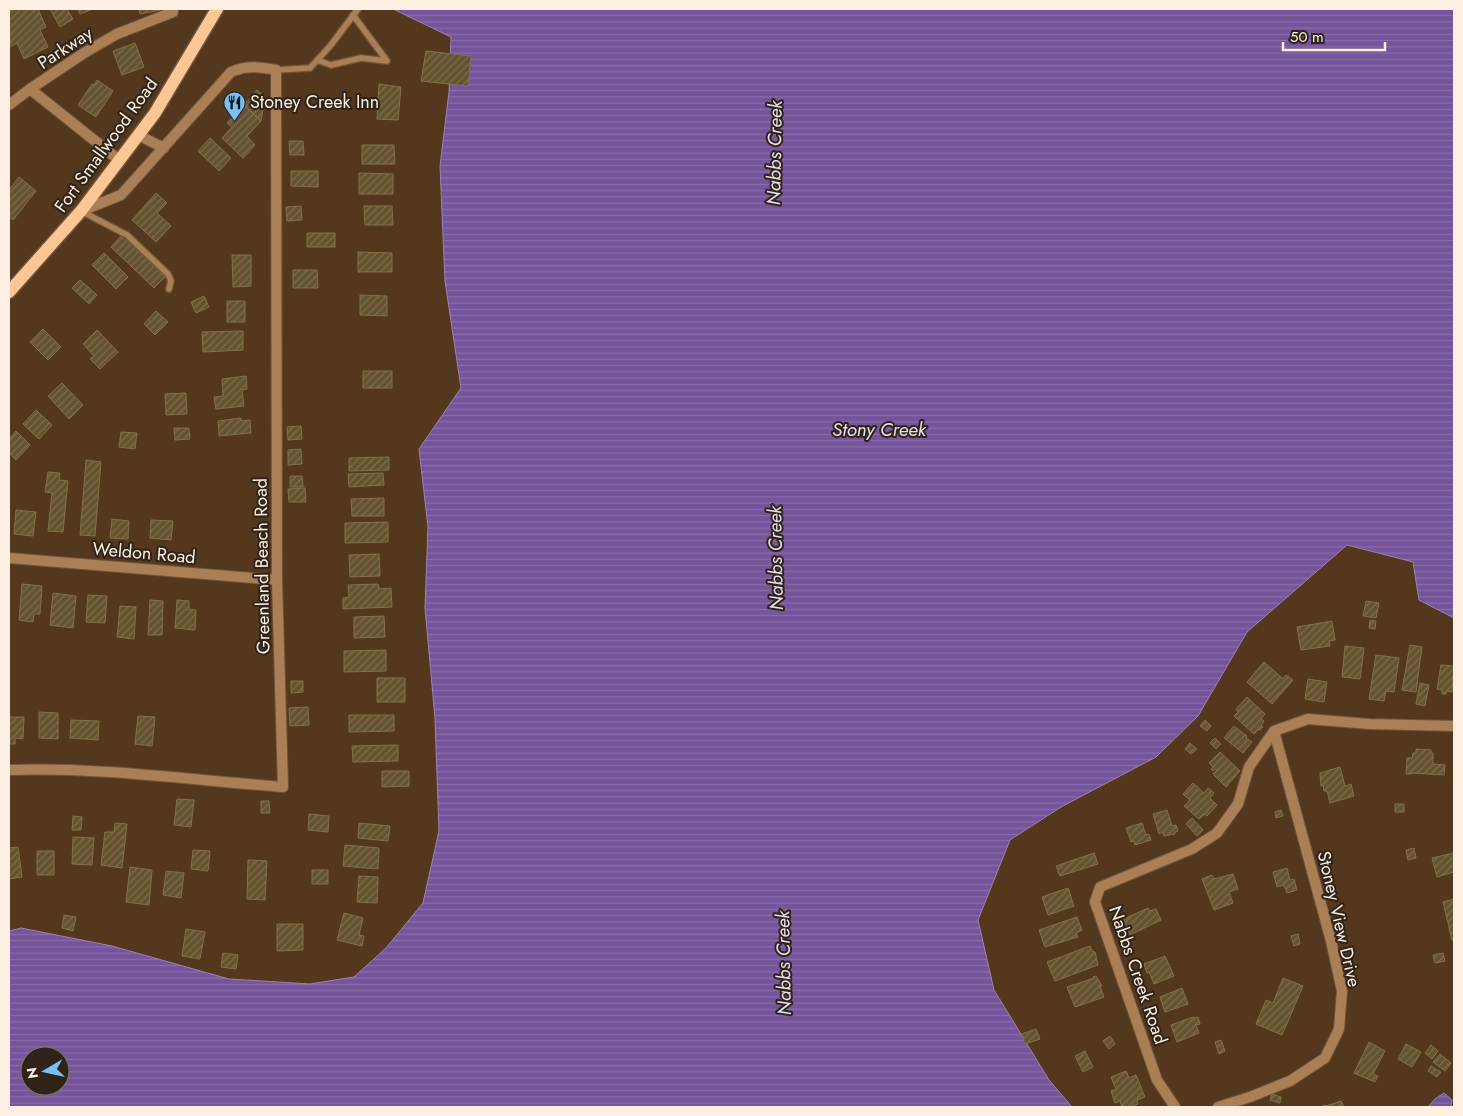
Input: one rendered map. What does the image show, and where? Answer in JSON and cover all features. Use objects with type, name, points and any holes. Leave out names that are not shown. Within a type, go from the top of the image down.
[{"type":"main road","name":"Fort Smallwood Road","points":[[9,292],[81,211],[155,113],[217,9]]},
{"type":"street","name":"Parkway","points":[[9,105],[84,53],[117,34],[173,12]]},
{"type":"street","points":[[81,211],[121,195],[232,72],[240,68],[252,66],[276,70]]},
{"type":"street","name":"Greenland Beach Road","points":[[9,770],[102,771],[283,788],[277,580],[276,70]]},
{"type":"street","name":"Parkway","points":[[30,89],[119,160]]},
{"type":"street","points":[[138,135],[164,148]]},
{"type":"street","name":"Weldon Road","points":[[9,558],[277,580]]},
{"type":"street","points":[[1274,731],[1308,719],[1369,724],[1454,726]]},
{"type":"street","name":"Nabbs Creek Road","points":[[1175,1107],[1157,1080],[1095,902],[1100,888],[1192,849],[1217,833],[1238,804],[1248,767],[1274,731]]},
{"type":"street","name":"Stoney View Drive","points":[[1218,1107],[1290,1081],[1325,1058],[1339,1029],[1342,991],[1331,941],[1274,731]]},
{"type":"lane","points":[[276,70],[310,68],[358,9]]},
{"type":"lane","points":[[317,60],[331,65],[361,58],[387,61],[353,15]]},
{"type":"lane","points":[[81,211],[127,236],[168,274],[171,281],[169,289]]},
{"type":"water","name":"Stony Creek","points":[[393,9],[1454,9],[1454,618],[1419,600],[1413,562],[1347,545],[1247,632],[1198,716],[1156,757],[1061,807],[1010,840],[978,920],[994,990],[1049,1080],[1072,1107],[9,1107],[9,931],[21,928],[112,946],[229,979],[310,984],[354,977],[386,948],[423,903],[439,831],[435,718],[425,608],[428,527],[419,449],[461,388],[445,281],[440,166],[449,92],[451,37]]},
{"type":"water","points":[[1444,1093],[1452,1100],[1451,1107],[1428,1107],[1435,1099]]},
{"type":"building","points":[[9,9],[38,9],[46,27],[40,30],[48,47],[24,59],[17,43],[10,47]]},
{"type":"building","points":[[50,9],[67,9],[73,19],[60,27]]},
{"type":"building","points":[[78,9],[93,9],[80,14]]},
{"type":"building","points":[[139,9],[165,9],[140,14]]},
{"type":"building","points":[[135,43],[144,67],[122,75],[113,51]]},
{"type":"building","points":[[426,51],[471,56],[468,86],[421,81]]},
{"type":"building","points":[[97,80],[113,91],[96,117],[78,105],[92,84],[94,85]]},
{"type":"building","points":[[379,84],[401,87],[398,120],[377,119]]},
{"type":"building","points":[[257,90],[265,97],[261,121],[244,105]]},
{"type":"building","points":[[244,105],[261,121],[247,136],[255,145],[243,158],[222,138],[232,127],[227,123]]},
{"type":"building","points":[[210,138],[231,158],[219,171],[198,151]]},
{"type":"building","points":[[289,141],[303,141],[304,155],[290,155]]},
{"type":"building","points":[[362,145],[394,145],[395,164],[362,164]]},
{"type":"building","points":[[291,171],[318,171],[318,187],[291,186]]},
{"type":"building","points":[[359,173],[393,174],[393,194],[359,194]]},
{"type":"building","points":[[19,177],[36,191],[13,220],[9,217],[9,190]]},
{"type":"building","points":[[156,193],[167,203],[157,213],[171,226],[156,242],[132,220]]},
{"type":"building","points":[[301,206],[302,220],[287,221],[286,207]]},
{"type":"building","points":[[364,206],[392,206],[393,225],[365,225]]},
{"type":"building","points":[[307,233],[335,233],[335,247],[307,247]]},
{"type":"building","points":[[122,235],[165,277],[154,288],[111,247]]},
{"type":"building","points":[[358,252],[392,253],[392,272],[358,272]]},
{"type":"building","points":[[104,253],[128,277],[116,289],[92,265]]},
{"type":"building","points":[[232,255],[251,255],[251,286],[233,287]]},
{"type":"building","points":[[293,270],[317,270],[318,288],[293,288]]},
{"type":"building","points":[[80,280],[97,295],[89,304],[72,288]]},
{"type":"building","points":[[360,295],[387,296],[387,316],[360,315]]},
{"type":"building","points":[[204,296],[209,307],[196,313],[191,302]]},
{"type":"building","points":[[227,301],[245,301],[245,322],[227,322]]},
{"type":"building","points":[[156,311],[168,322],[155,335],[144,324]]},
{"type":"building","points":[[43,329],[61,347],[48,360],[30,342]]},
{"type":"building","points":[[97,330],[118,352],[100,369],[90,359],[94,356],[83,344]]},
{"type":"building","points":[[243,331],[243,350],[203,352],[202,332]]},
{"type":"building","points":[[363,371],[392,371],[392,388],[363,388]]},
{"type":"building","points":[[246,376],[247,389],[242,390],[244,406],[216,409],[214,397],[223,396],[222,379]]},
{"type":"building","points":[[62,383],[83,405],[69,419],[48,396]]},
{"type":"building","points":[[186,393],[187,414],[166,415],[165,394]]},
{"type":"building","points":[[36,410],[52,425],[39,439],[23,424]]},
{"type":"building","points":[[241,418],[241,421],[250,420],[251,433],[219,436],[218,421]]},
{"type":"building","points":[[301,426],[302,439],[288,440],[287,427]]},
{"type":"building","points":[[174,428],[189,428],[190,439],[175,440]]},
{"type":"building","points":[[16,431],[30,445],[16,460],[9,453],[9,439]]},
{"type":"building","points":[[121,432],[137,433],[135,449],[119,447]]},
{"type":"building","points":[[301,449],[302,464],[288,465],[288,450]]},
{"type":"building","points":[[389,457],[389,470],[349,471],[349,458]]},
{"type":"building","points":[[86,460],[101,462],[95,536],[80,535]]},
{"type":"building","points":[[48,472],[60,473],[59,480],[68,481],[63,532],[48,531],[52,493],[45,492]]},
{"type":"building","points":[[383,473],[384,485],[349,487],[348,474]]},
{"type":"building","points":[[290,476],[302,476],[303,487],[290,487]]},
{"type":"building","points":[[305,488],[306,502],[289,502],[288,489]]},
{"type":"building","points":[[384,498],[384,516],[352,516],[351,499]]},
{"type":"building","points":[[16,510],[36,512],[33,536],[14,534]]},
{"type":"building","points":[[112,519],[129,521],[128,539],[110,538]]},
{"type":"building","points":[[151,520],[173,521],[171,540],[150,538]]},
{"type":"building","points":[[388,522],[388,542],[345,543],[345,523]]},
{"type":"building","points":[[379,554],[380,576],[350,577],[349,555]]},
{"type":"building","points":[[22,584],[42,586],[40,614],[34,614],[33,622],[19,620]]},
{"type":"building","points":[[378,584],[379,589],[391,588],[392,607],[343,609],[343,598],[349,597],[348,585]]},
{"type":"building","points":[[53,593],[76,596],[73,628],[50,625]]},
{"type":"building","points":[[88,595],[107,596],[105,623],[86,622]]},
{"type":"building","points":[[150,600],[163,601],[162,635],[148,635]]},
{"type":"building","points":[[177,600],[189,601],[189,609],[196,610],[195,630],[175,628]]},
{"type":"building","points":[[1366,601],[1379,603],[1376,618],[1363,616]]},
{"type":"building","points":[[120,606],[136,607],[134,639],[117,637]]},
{"type":"building","points":[[384,616],[385,637],[354,638],[354,617]]},
{"type":"building","points":[[1370,620],[1376,621],[1375,629],[1369,628]]},
{"type":"building","points":[[1332,621],[1335,640],[1329,641],[1330,646],[1301,650],[1297,627]]},
{"type":"building","points":[[1410,645],[1422,647],[1416,692],[1402,690]]},
{"type":"building","points":[[1345,646],[1364,648],[1360,679],[1342,677]]},
{"type":"building","points":[[386,650],[386,671],[344,672],[344,651]]},
{"type":"building","points":[[1376,655],[1399,658],[1394,692],[1386,691],[1384,701],[1369,699]]},
{"type":"building","points":[[1264,662],[1283,679],[1286,675],[1293,680],[1272,704],[1247,682]]},
{"type":"building","points":[[1441,665],[1454,666],[1452,692],[1447,691],[1446,694],[1442,694],[1442,690],[1437,689]]},
{"type":"building","points":[[377,678],[405,678],[405,702],[377,702]]},
{"type":"building","points":[[1308,679],[1327,682],[1324,702],[1305,699]]},
{"type":"building","points":[[291,681],[303,681],[303,692],[291,693]]},
{"type":"building","points":[[1420,683],[1429,685],[1425,706],[1416,704]]},
{"type":"building","points":[[1247,697],[1265,714],[1261,719],[1264,721],[1261,725],[1263,727],[1260,730],[1257,729],[1254,734],[1234,716],[1238,712],[1236,709]]},
{"type":"building","points":[[308,707],[309,725],[290,726],[289,708]]},
{"type":"building","points":[[39,712],[58,713],[58,739],[39,738]]},
{"type":"building","points":[[349,715],[394,715],[394,731],[349,732]]},
{"type":"building","points":[[138,716],[155,717],[152,746],[135,744]]},
{"type":"building","points":[[9,717],[24,717],[23,739],[15,738],[15,744],[9,744]]},
{"type":"building","points":[[71,720],[99,721],[98,740],[70,738]]},
{"type":"building","points":[[1205,720],[1211,726],[1207,731],[1200,726]]},
{"type":"building","points":[[1234,726],[1252,742],[1243,753],[1224,738]]},
{"type":"building","points":[[1215,738],[1221,744],[1216,749],[1210,743]]},
{"type":"building","points":[[1190,743],[1197,749],[1191,754],[1185,749]]},
{"type":"building","points":[[398,745],[398,761],[353,762],[352,746]]},
{"type":"building","points":[[1416,749],[1431,750],[1431,753],[1433,753],[1433,764],[1445,765],[1444,775],[1406,774],[1407,758],[1412,758],[1413,753],[1416,753]]},
{"type":"building","points":[[1220,752],[1240,771],[1226,787],[1213,774],[1217,770],[1213,771],[1211,769],[1213,767],[1209,763]]},
{"type":"building","points":[[1340,767],[1345,786],[1351,784],[1354,796],[1330,803],[1327,791],[1324,791],[1323,785],[1321,786],[1320,773]]},
{"type":"building","points":[[382,771],[409,771],[409,786],[382,787]]},
{"type":"building","points":[[1193,783],[1204,793],[1208,788],[1214,793],[1210,798],[1217,805],[1207,816],[1205,814],[1199,819],[1184,806],[1190,800],[1183,794]]},
{"type":"building","points":[[177,799],[194,800],[191,827],[174,825]]},
{"type":"building","points":[[261,801],[269,801],[270,813],[261,813]]},
{"type":"building","points":[[1395,804],[1404,804],[1404,812],[1395,812]]},
{"type":"building","points":[[1167,810],[1172,826],[1176,825],[1178,831],[1175,834],[1164,836],[1163,832],[1159,834],[1153,814]]},
{"type":"building","points":[[1281,810],[1283,816],[1276,818],[1275,812]]},
{"type":"building","points":[[309,814],[329,816],[328,832],[308,830]]},
{"type":"building","points":[[73,816],[82,817],[81,830],[72,830]]},
{"type":"building","points":[[1192,818],[1203,830],[1197,836],[1186,824]]},
{"type":"building","points":[[115,823],[127,824],[122,868],[101,865],[105,832],[114,832]]},
{"type":"building","points":[[359,823],[390,826],[388,841],[358,838]]},
{"type":"building","points":[[1142,823],[1146,835],[1149,834],[1151,840],[1135,845],[1134,841],[1131,842],[1126,828]]},
{"type":"building","points":[[73,837],[94,838],[92,865],[72,864]]},
{"type":"building","points":[[345,845],[379,848],[378,869],[343,866]]},
{"type":"building","points":[[18,847],[22,877],[9,879],[9,848]]},
{"type":"building","points":[[1414,848],[1416,858],[1408,860],[1406,850]]},
{"type":"building","points":[[193,850],[210,851],[208,871],[191,869]]},
{"type":"building","points":[[37,851],[54,851],[54,875],[37,875]]},
{"type":"building","points":[[1094,853],[1098,864],[1060,876],[1056,866]]},
{"type":"building","points":[[1454,853],[1454,872],[1437,877],[1432,858]]},
{"type":"building","points":[[248,860],[267,861],[265,900],[247,899]]},
{"type":"building","points":[[130,867],[152,870],[149,905],[126,902]]},
{"type":"building","points":[[1287,868],[1290,880],[1294,879],[1297,890],[1287,893],[1284,885],[1277,887],[1273,872]]},
{"type":"building","points":[[312,870],[328,870],[328,884],[312,884]]},
{"type":"building","points":[[166,871],[184,873],[181,898],[163,895]]},
{"type":"building","points":[[1233,874],[1238,889],[1229,892],[1233,903],[1214,910],[1202,879],[1212,875],[1214,879]]},
{"type":"building","points":[[359,876],[378,877],[377,903],[357,902]]},
{"type":"building","points":[[1068,888],[1074,906],[1048,915],[1042,897]]},
{"type":"building","points":[[1454,899],[1454,940],[1452,940],[1443,902]]},
{"type":"building","points":[[1148,908],[1149,911],[1156,909],[1161,920],[1130,935],[1124,919]]},
{"type":"building","points":[[344,913],[363,918],[359,935],[364,936],[362,946],[337,940]]},
{"type":"building","points":[[64,915],[76,917],[73,931],[62,928]]},
{"type":"building","points":[[1077,917],[1082,930],[1076,933],[1078,937],[1045,947],[1039,930]]},
{"type":"building","points":[[277,924],[303,924],[303,950],[277,951]]},
{"type":"building","points":[[186,929],[205,932],[200,959],[182,956]]},
{"type":"building","points":[[1298,934],[1300,944],[1294,946],[1291,936]]},
{"type":"building","points":[[1090,946],[1092,951],[1095,952],[1098,965],[1055,981],[1047,962]]},
{"type":"building","points":[[223,953],[238,955],[236,969],[221,967]]},
{"type":"building","points":[[1443,953],[1445,961],[1435,963],[1433,955]]},
{"type":"building","points":[[1165,956],[1174,976],[1154,984],[1144,964]]},
{"type":"building","points":[[1096,976],[1102,986],[1100,986],[1104,997],[1075,1007],[1067,987]]},
{"type":"building","points":[[1283,978],[1303,986],[1282,1035],[1256,1024],[1266,1000],[1273,1003]]},
{"type":"building","points":[[1182,988],[1188,1004],[1165,1012],[1160,997]]},
{"type":"building","points":[[1198,1017],[1200,1024],[1196,1025],[1199,1033],[1177,1042],[1171,1025]]},
{"type":"building","points":[[1036,1029],[1040,1039],[1025,1044],[1022,1034]]},
{"type":"building","points":[[1110,1036],[1115,1044],[1109,1049],[1103,1041]]},
{"type":"building","points":[[1221,1040],[1225,1051],[1219,1054],[1215,1042]]},
{"type":"building","points":[[1369,1042],[1385,1051],[1373,1074],[1378,1076],[1375,1082],[1354,1073]]},
{"type":"building","points":[[1406,1044],[1421,1052],[1412,1067],[1398,1059]]},
{"type":"building","points":[[1431,1045],[1438,1051],[1432,1059],[1425,1053]]},
{"type":"building","points":[[1085,1051],[1093,1067],[1083,1072],[1075,1056]]},
{"type":"building","points":[[1440,1054],[1451,1063],[1445,1071],[1433,1062]]},
{"type":"building","points":[[1431,1066],[1441,1072],[1437,1077],[1428,1071]]},
{"type":"building","points":[[1126,1071],[1129,1078],[1136,1075],[1145,1097],[1137,1100],[1138,1104],[1122,1107],[1120,1101],[1115,1103],[1111,1091],[1116,1089],[1111,1077]]},
{"type":"building","points":[[1272,1094],[1281,1097],[1280,1103],[1270,1100]]},
{"type":"building","points":[[1341,1101],[1344,1107],[1320,1107],[1326,1106]]},
{"type":"place","name":"Stoney Creek Inn","points":[[234,121]]},
{"type":"water label","name":"Nabbs Creek","points":[[774,153]]},
{"type":"water label","name":"Nabbs Creek","points":[[775,558]]},
{"type":"water label","name":"Nabbs Creek","points":[[783,963]]}]
